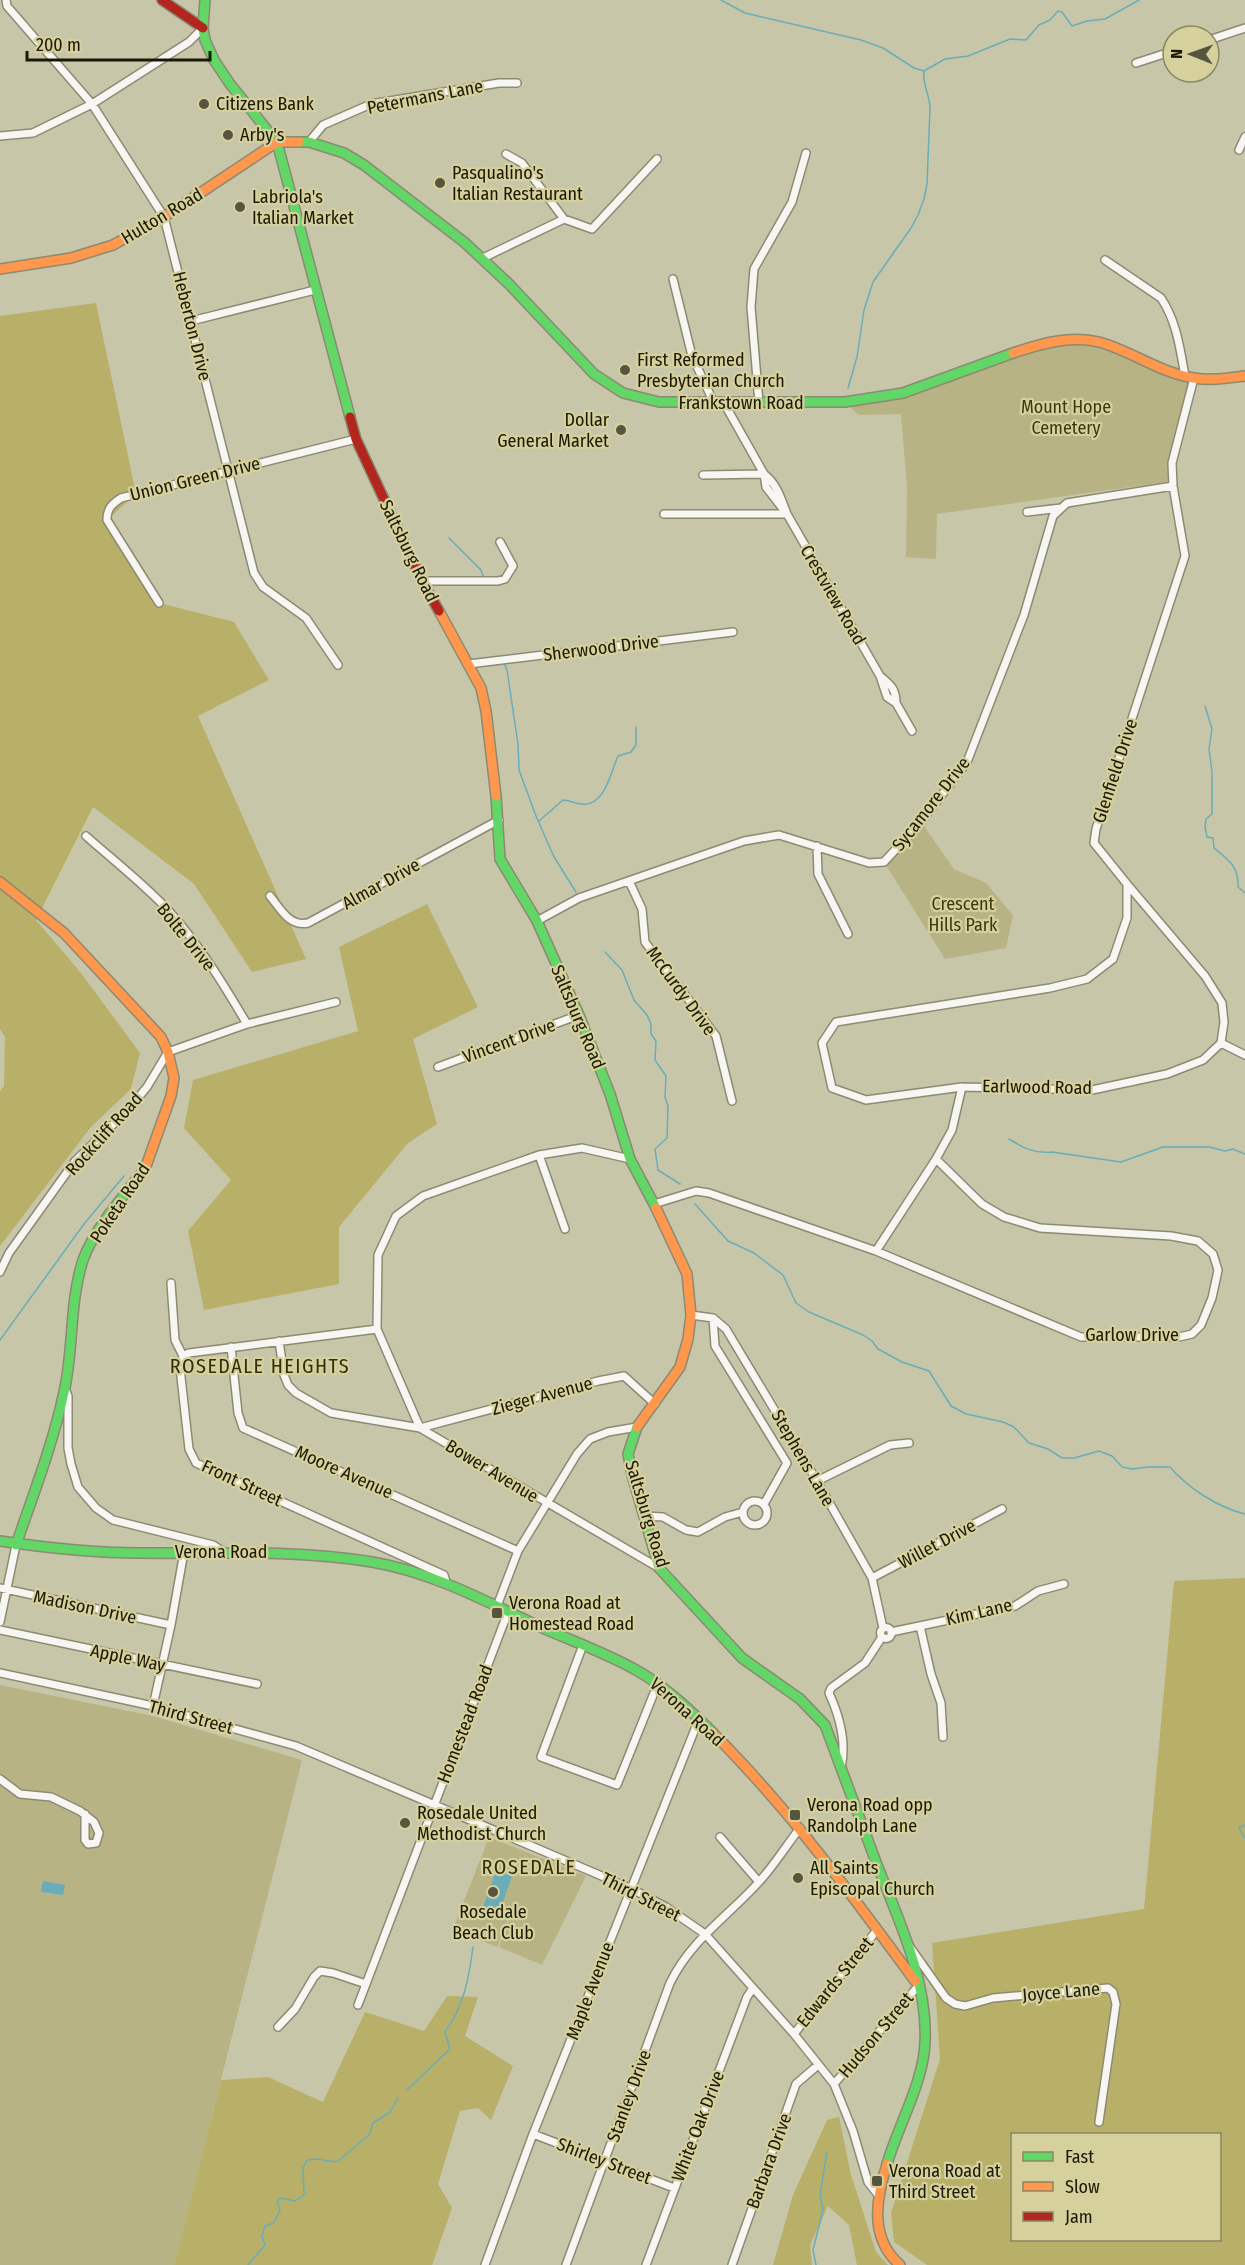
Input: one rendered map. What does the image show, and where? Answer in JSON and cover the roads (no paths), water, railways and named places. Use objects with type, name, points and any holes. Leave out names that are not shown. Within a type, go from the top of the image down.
[{"type":"main road","points":[[162,0],[203,28]]},
{"type":"main road","name":"Saltsburg Road","points":[[205,0],[203,28],[208,49],[221,72],[278,142],[315,290],[356,439],[422,581],[481,688],[486,711],[499,820],[501,859],[504,868],[537,921],[579,1015],[610,1094],[630,1159],[687,1274],[691,1315],[688,1339],[680,1367],[637,1427],[628,1454],[659,1568],[696,1611],[742,1658],[800,1699],[825,1725],[907,1942],[919,1985]]},
{"type":"main road","name":"Frankstown Road","points":[[278,142],[309,142],[344,153],[364,165],[483,258],[586,366],[613,387],[635,397],[659,402],[849,402],[903,393],[1039,344],[1073,339],[1099,342],[1189,377],[1218,379],[1245,376]]},
{"type":"main road","name":"Hulton Road","points":[[0,269],[87,254],[128,238],[278,142]]},
{"type":"main road","name":"Poketa Road","points":[[0,882],[64,933],[161,1036],[168,1052],[174,1078],[145,1169],[109,1213],[83,1259],[74,1301],[65,1389],[58,1418],[16,1545]]},
{"type":"main road","name":"Verona Road","points":[[0,1541],[62,1551],[279,1552],[372,1562],[400,1568],[497,1606],[635,1669],[658,1683],[699,1719],[751,1771],[800,1828],[919,1985],[926,2037],[924,2058],[888,2163],[879,2196],[877,2222],[881,2242],[889,2256],[900,2265]]},
{"type":"street","name":"Heberton Drive","points":[[6,0],[8,6],[92,104],[164,217],[254,573],[263,587],[306,618],[338,665]]},
{"type":"street","points":[[0,136],[33,133],[92,104],[189,42],[203,28]]},
{"type":"street","points":[[1221,36],[1245,28]]},
{"type":"street","points":[[1136,63],[1161,55]]},
{"type":"street","name":"Petermans Lane","points":[[309,142],[323,125],[371,104],[499,83],[517,83]]},
{"type":"street","points":[[1239,150],[1245,137]]},
{"type":"street","points":[[759,403],[751,307],[754,269],[792,202],[806,153]]},
{"type":"street","points":[[507,154],[522,163],[564,219],[592,230],[657,159]]},
{"type":"street","points":[[483,258],[564,219]]},
{"type":"street","points":[[1105,260],[1161,298],[1176,332],[1189,377]]},
{"type":"street","points":[[673,279],[692,356],[714,403]]},
{"type":"street","points":[[191,321],[315,290]]},
{"type":"street","name":"Glenfield Drive","points":[[1127,884],[1094,843],[1096,829],[1185,556],[1173,486],[1172,463],[1189,377]]},
{"type":"street","name":"Crestview Road","points":[[724,403],[764,474],[766,487],[787,514],[880,676],[896,692],[896,703],[912,731]]},
{"type":"street","name":"Union Green Drive","points":[[159,603],[107,520],[107,511],[111,505],[121,498],[356,439]]},
{"type":"street","points":[[703,476],[764,474]]},
{"type":"street","points":[[1027,512],[1060,508],[1067,503],[1173,486]]},
{"type":"street","name":"Sycamore Drive","points":[[537,921],[579,898],[744,841],[779,835],[869,863],[884,862],[921,822],[967,762],[1024,615],[1053,516],[1060,508]]},
{"type":"street","points":[[664,514],[787,514]]},
{"type":"street","points":[[422,581],[498,581],[505,579],[513,567],[500,542]]},
{"type":"street","name":"Sherwood Drive","points":[[469,664],[733,632]]},
{"type":"street","name":"Almar Drive","points":[[270,896],[288,918],[298,924],[308,923],[499,820]]},
{"type":"street","name":"Bolte Drive","points":[[86,836],[167,909],[225,986],[248,1024]]},
{"type":"street","points":[[817,846],[818,874],[848,934]]},
{"type":"street","name":"McCurdy Drive","points":[[629,881],[642,909],[645,942],[716,1036],[732,1101]]},
{"type":"street","points":[[1127,884],[1205,976],[1222,1003],[1224,1022],[1221,1043],[1245,1054]]},
{"type":"street","points":[[962,1087],[866,1100],[832,1088],[822,1043],[836,1022],[1050,988],[1087,979],[1113,959],[1127,918],[1127,884]]},
{"type":"street","points":[[168,1052],[248,1024],[336,1002]]},
{"type":"street","name":"Vincent Drive","points":[[438,1067],[579,1015]]},
{"type":"street","name":"Earlwood Road","points":[[876,1251],[936,1159],[952,1130],[962,1087],[1092,1090],[1167,1074],[1203,1060],[1221,1043]]},
{"type":"street","name":"Rockcliff Road","points":[[0,1272],[9,1253],[75,1161],[126,1112],[147,1087],[168,1052]]},
{"type":"street","points":[[420,1428],[377,1329],[378,1255],[396,1216],[423,1196],[539,1155],[582,1148],[630,1159]]},
{"type":"street","points":[[539,1155],[565,1229]]},
{"type":"street","name":"Garlow Drive","points":[[876,1251],[1081,1337],[1179,1337],[1192,1334],[1201,1325],[1212,1298],[1218,1270],[1213,1254],[1198,1241],[1171,1236],[1040,1228],[1004,1217],[982,1204],[936,1159]]},
{"type":"street","points":[[654,1204],[703,1191],[876,1251]]},
{"type":"street","name":"Front Street","points":[[171,1283],[175,1340],[183,1356],[180,1368],[189,1449],[196,1463],[444,1575],[447,1585]]},
{"type":"street","points":[[691,1315],[713,1318],[715,1346],[787,1463],[764,1504],[766,1518],[759,1524],[748,1522],[743,1512],[746,1505],[753,1501],[764,1504]]},
{"type":"street","name":"Stephens Lane","points":[[713,1318],[726,1329],[872,1578],[883,1628]]},
{"type":"street","points":[[183,1356],[189,1353],[231,1347],[377,1329]]},
{"type":"street","points":[[279,1341],[284,1375],[288,1385],[296,1393],[331,1413],[420,1428]]},
{"type":"street","name":"Moore Avenue","points":[[231,1347],[238,1413],[243,1428],[518,1551]]},
{"type":"street","name":"Zieger Avenue","points":[[420,1428],[624,1376],[655,1404]]},
{"type":"street","points":[[65,1389],[68,1396],[68,1448],[71,1464],[78,1487],[96,1508],[114,1520],[213,1545],[224,1552]]},
{"type":"street","points":[[497,1606],[518,1551],[577,1454],[590,1438],[637,1427]]},
{"type":"street","name":"Bower Avenue","points":[[420,1428],[659,1568]]},
{"type":"street","points":[[817,1481],[890,1445],[909,1443]]},
{"type":"street","name":"Willet Drive","points":[[872,1578],[1002,1509]]},
{"type":"street","points":[[644,1516],[663,1517],[686,1530],[698,1532],[725,1517],[743,1512]]},
{"type":"street","name":"Poketa Road","points":[[0,1622],[3,1589],[16,1545]]},
{"type":"street","points":[[153,1706],[184,1552]]},
{"type":"street","name":"Kim Lane","points":[[891,1632],[1015,1606],[1038,1591],[1064,1584]]},
{"type":"street","name":"Madison Drive","points":[[3,1589],[171,1625]]},
{"type":"street","name":"Homestead Road","points":[[358,2005],[508,1612]]},
{"type":"street","points":[[920,1626],[931,1674],[941,1703],[943,1737]]},
{"type":"street","points":[[841,1768],[844,1742],[838,1714],[830,1693],[831,1688],[865,1663],[882,1637],[880,1632],[883,1628],[887,1628],[891,1632],[890,1637],[882,1637]]},
{"type":"street","name":"Apple Way","points":[[0,1630],[257,1684]]},
{"type":"street","points":[[582,1645],[541,1757],[617,1785],[658,1683]]},
{"type":"street","name":"Third Street","points":[[0,1673],[153,1706],[296,1746],[630,1888],[666,1907],[705,1934],[794,2034],[834,2085],[853,2131],[868,2182],[879,2196]]},
{"type":"street","name":"Maple Avenue","points":[[485,2265],[630,1888],[699,1719]]},
{"type":"street","points":[[0,1779],[20,1794],[51,1797],[85,1814]]},
{"type":"street","name":"Stanley Drive","points":[[566,2265],[670,1983],[680,1962],[705,1934],[759,1882],[800,1828]]},
{"type":"street","points":[[720,1837],[759,1882]]},
{"type":"street","name":"Edwards Street","points":[[794,2034],[877,1929]]},
{"type":"street","name":"Joyce Lane","points":[[907,1942],[946,1998],[955,2004],[965,2006],[993,1998],[1108,1988],[1113,1992],[1116,2004],[1099,2122]]},
{"type":"street","points":[[278,2027],[295,2009],[320,1971],[366,1984]]},
{"type":"street","name":"Hudson Street","points":[[834,2085],[919,1985]]},
{"type":"street","name":"White Oak Drive","points":[[646,2265],[747,1997],[753,1988]]},
{"type":"street","name":"Barbara Drive","points":[[732,2265],[796,2084],[818,2065]]},
{"type":"street","name":"Shirley Street","points":[[534,2134],[674,2188]]},
{"type":"water","points":[[496,1870],[512,1876],[498,1916],[482,1910]]},
{"type":"water","points":[[43,1881],[65,1885],[63,1895],[41,1892]]},
{"type":"waterway","points":[[721,0],[745,13],[861,40],[883,48],[914,68],[924,71],[945,59],[968,56],[1010,39],[1026,40],[1039,25],[1050,20],[1058,11],[1062,12],[1072,26],[1105,19],[1139,0]]},
{"type":"waterway","points":[[848,388],[857,357],[864,310],[873,282],[911,228],[924,199],[927,184],[930,108],[924,72]]},
{"type":"waterway","points":[[449,538],[481,570],[483,576]]},
{"type":"waterway","points":[[504,663],[518,744],[519,770],[554,857],[576,892]]},
{"type":"waterway","points":[[1205,706],[1212,729],[1209,749],[1212,772],[1212,814],[1206,819],[1207,837],[1213,838],[1214,848],[1232,864],[1237,874],[1238,887],[1245,893]]},
{"type":"waterway","points":[[539,821],[563,800],[582,804],[596,800],[606,787],[618,756],[631,752],[636,745],[636,727]]},
{"type":"waterway","points":[[605,952],[622,970],[634,1000],[647,1015],[651,1024],[651,1034],[656,1041],[655,1060],[666,1076],[665,1097],[668,1106],[667,1138],[655,1149],[658,1170],[680,1184]]},
{"type":"waterway","points":[[1009,1139],[1034,1151],[1121,1162],[1163,1147],[1209,1147],[1225,1151],[1233,1149],[1245,1154]]},
{"type":"waterway","points":[[0,1340],[84,1224],[124,1176]]},
{"type":"waterway","points":[[695,1204],[728,1241],[754,1253],[783,1275],[796,1303],[809,1312],[863,1335],[878,1349],[902,1362],[929,1371],[951,1406],[966,1414],[1003,1422],[1014,1427],[1029,1443],[1048,1449],[1062,1458],[1074,1458],[1099,1451],[1112,1456],[1122,1467],[1132,1469],[1170,1467],[1204,1496],[1224,1507],[1245,1514]]},
{"type":"waterway","points":[[1245,1825],[1239,1828],[1245,1838]]},
{"type":"waterway","points":[[407,2090],[450,2049],[445,2032],[461,2002],[473,1947]]},
{"type":"waterway","points":[[248,2265],[265,2245],[262,2236],[265,2226],[274,2223],[280,2210],[277,2202],[280,2198],[295,2201],[304,2195],[303,2168],[307,2160],[337,2162],[370,2134],[373,2123],[390,2112],[398,2098]]},
{"type":"waterway","points":[[816,2265],[813,2250],[823,2210],[820,2195],[827,2152]]},
{"type":"place","name":"Citizens Bank","points":[[204,104]]},
{"type":"place","name":"Arby's","points":[[228,135]]},
{"type":"place","name":"Pasqualino's Italian Restaurant","points":[[440,183]]},
{"type":"place","name":"Labriola's Italian Market","points":[[240,207]]},
{"type":"place","name":"First Reformed Presbyterian Church","points":[[625,370]]},
{"type":"place","name":"Dollar General Market","points":[[621,430]]},
{"type":"place","name":"Verona Road at Homestead Road","points":[[497,1613]]},
{"type":"place","name":"Verona Road opp Randolph Lane","points":[[795,1815]]},
{"type":"place","name":"Rosedale United Methodist Church","points":[[405,1823]]},
{"type":"place","name":"All Saints Episcopal Church","points":[[798,1878]]},
{"type":"place","name":"Rosedale Beach Club","points":[[493,1892]]},
{"type":"place","name":"Verona Road at Third Street","points":[[877,2181]]},
{"type":"district","name":"ROSEDALE HEIGHTS","points":[[260,1366]]},
{"type":"district","name":"ROSEDALE","points":[[529,1867]]},
{"type":"park label","name":"Mount Hope Cemetery","points":[[1066,417]]},
{"type":"park label","name":"Crescent Hills Park","points":[[963,914]]}]
